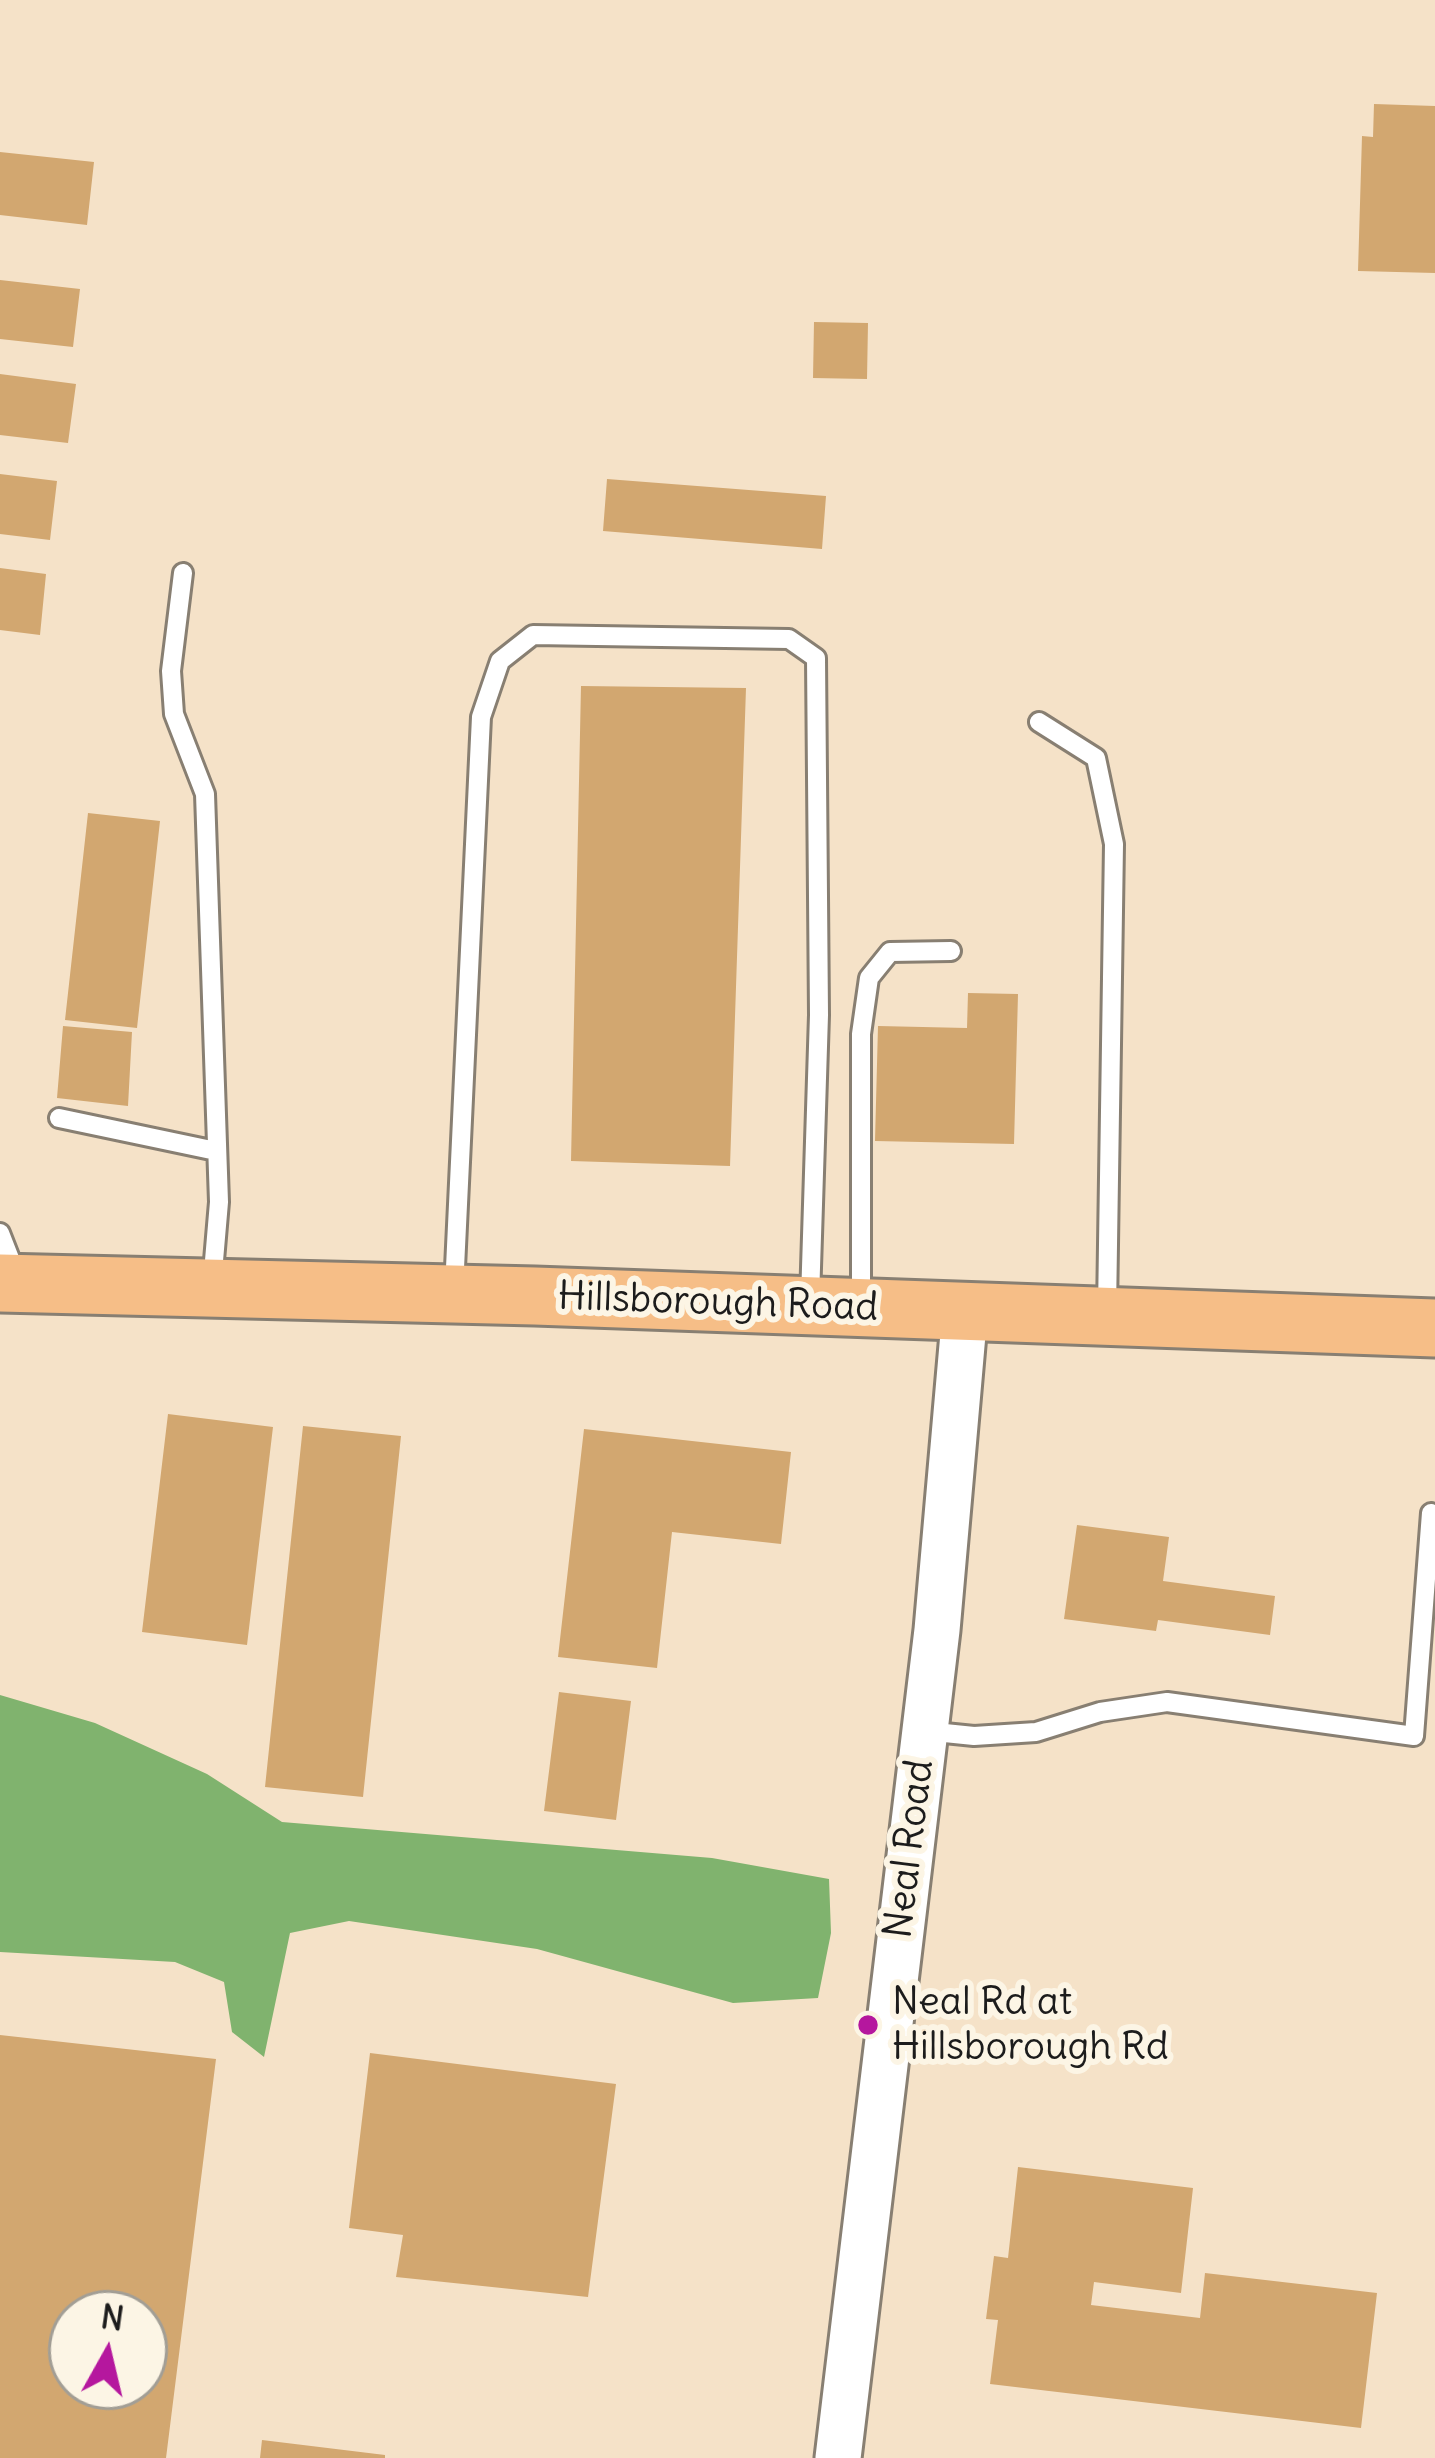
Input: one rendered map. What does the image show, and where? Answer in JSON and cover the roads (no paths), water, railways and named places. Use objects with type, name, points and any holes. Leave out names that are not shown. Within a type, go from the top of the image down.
[{"type":"main road","name":"Hillsborough Road","points":[[6,1267],[211,1289],[1435,1328]]},
{"type":"street","name":"Neal Road","points":[[838,2458],[925,1731],[965,1311]]},
{"type":"lane","points":[[183,573],[171,671],[174,714],[205,794],[219,1202],[211,1289]]},
{"type":"lane","points":[[454,1294],[482,717],[500,661],[532,635],[789,639],[816,658],[818,1016],[835,1307]]},
{"type":"lane","points":[[1040,722],[1096,758],[1114,844],[1107,1316]]},
{"type":"lane","points":[[835,1307],[869,978],[890,952],[951,951]]},
{"type":"lane","points":[[59,1118],[216,1151]]},
{"type":"lane","points":[[925,1731],[974,1736],[1036,1732],[1100,1712],[1167,1702],[1414,1736],[1431,1513]]},
{"type":"place","name":"Neal Rd at Hillsborough Rd","points":[[868,2025]]}]
